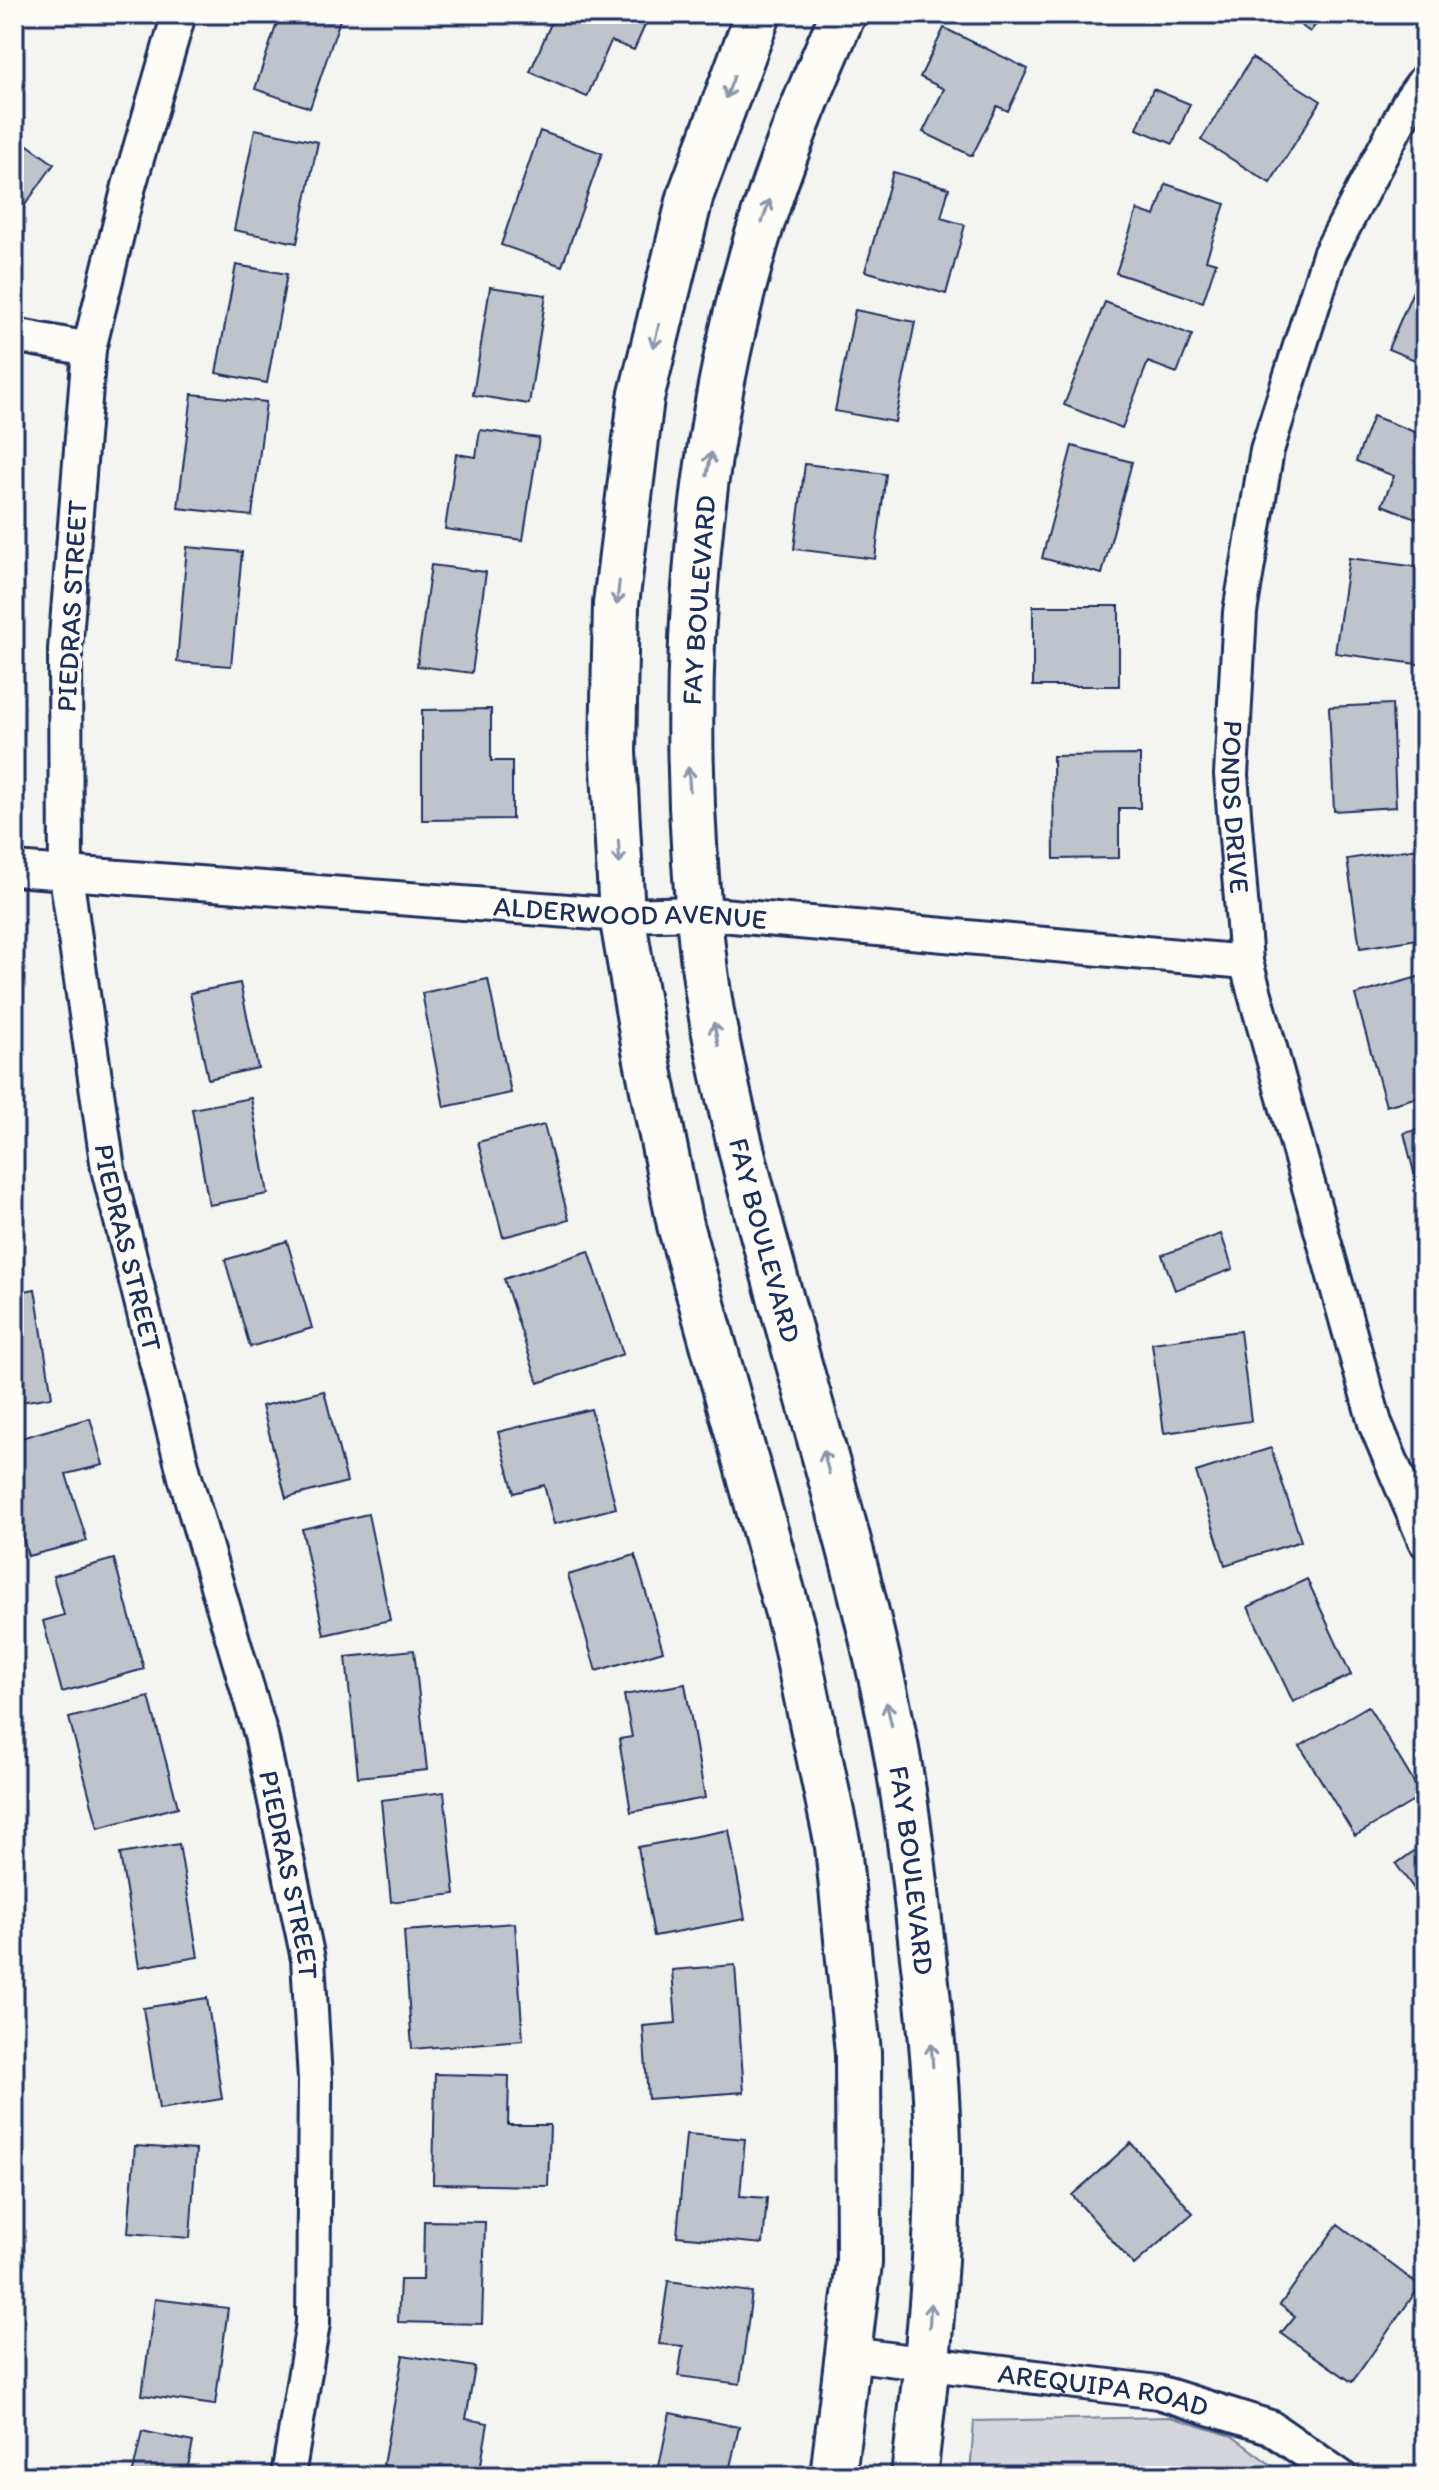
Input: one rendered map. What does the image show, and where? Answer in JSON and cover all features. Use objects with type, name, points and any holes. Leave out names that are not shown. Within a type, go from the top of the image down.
[{"type":"main road","points":[[758,14],[691,194],[641,398],[616,604],[613,752],[622,915],[680,1225],[793,1631],[838,1846],[858,2053],[859,2263],[833,2476]]},
{"type":"main road","name":"FAY BOULEVARD","points":[[843,14],[804,103],[756,239],[724,377],[699,525],[689,768],[699,913],[714,1030],[744,1164],[859,1585],[892,1725],[915,1880],[938,2150],[927,2362],[914,2476]]},
{"type":"street","name":"PIEDRAS STREET","points":[[179,14],[129,186],[89,349],[65,650],[66,875],[108,1169],[185,1477],[261,1735],[308,1959],[315,2080],[313,2323],[288,2476]]},
{"type":"street","name":"PONDS DRIVE","points":[[1425,80],[1409,102],[1329,255],[1267,450],[1240,612],[1231,775],[1246,962],[1375,1423],[1425,1541]]},
{"type":"street","points":[[14,335],[89,349]]},
{"type":"street","name":"ALDERWOOD AVENUE","points":[[14,869],[622,915],[699,913],[1246,962]]},
{"type":"street","name":"AREQUIPA ROAD","points":[[848,2354],[1158,2392],[1270,2427],[1340,2476]]},
{"type":"shaded area","points":[[1170,2417],[1232,2436],[1286,2476],[970,2476],[974,2421]]},
{"type":"building","points":[[280,14],[342,14],[310,108],[255,89]]},
{"type":"building","points":[[555,14],[624,14],[646,23],[634,50],[611,41],[587,97],[530,72]]},
{"type":"building","points":[[1285,14],[1324,14],[1310,32]]},
{"type":"building","points":[[944,28],[1028,69],[1008,111],[997,106],[972,156],[923,132],[944,89],[920,77]]},
{"type":"building","points":[[1252,58],[1321,101],[1270,183],[1201,140]]},
{"type":"building","points":[[1153,89],[1190,104],[1173,144],[1137,129]]},
{"type":"building","points":[[255,129],[318,142],[297,243],[234,230]]},
{"type":"building","points":[[540,131],[602,153],[562,266],[501,245]]},
{"type":"building","points":[[14,135],[54,164],[23,208],[14,202]]},
{"type":"building","points":[[893,172],[949,188],[941,218],[965,225],[946,294],[865,271]]},
{"type":"building","points":[[1166,184],[1225,204],[1206,260],[1216,263],[1203,302],[1116,273],[1137,210],[1155,216]]},
{"type":"building","points":[[1425,263],[1425,364],[1388,349]]},
{"type":"building","points":[[236,265],[287,274],[267,383],[216,373]]},
{"type":"building","points":[[490,287],[546,295],[529,404],[473,395]]},
{"type":"building","points":[[1105,302],[1192,335],[1177,373],[1148,362],[1122,428],[1064,405]]},
{"type":"building","points":[[855,310],[915,322],[895,422],[835,411]]},
{"type":"building","points":[[192,394],[266,402],[252,516],[178,508]]},
{"type":"building","points":[[1373,416],[1425,436],[1423,521],[1382,505],[1394,476],[1356,461]]},
{"type":"building","points":[[480,430],[539,438],[523,540],[445,529],[456,454],[476,457]]},
{"type":"building","points":[[1072,446],[1132,462],[1102,574],[1042,558]]},
{"type":"building","points":[[805,464],[886,474],[875,559],[794,549]]},
{"type":"building","points":[[187,547],[242,552],[231,666],[177,662]]},
{"type":"building","points":[[1349,558],[1425,568],[1425,665],[1335,653]]},
{"type":"building","points":[[431,565],[486,572],[472,673],[417,666]]},
{"type":"building","points":[[1033,606],[1119,606],[1119,686],[1033,686]]},
{"type":"building","points":[[1392,704],[1396,807],[1334,811],[1329,707]]},
{"type":"building","points":[[491,709],[491,761],[512,761],[512,819],[422,820],[422,710]]},
{"type":"building","points":[[1140,755],[1140,808],[1119,808],[1119,858],[1054,859],[1053,756]]},
{"type":"building","points":[[1425,847],[1425,938],[1360,948],[1347,859]]},
{"type":"building","points":[[1425,975],[1425,1095],[1386,1106],[1355,995]]},
{"type":"building","points":[[488,979],[511,1093],[444,1107],[422,993]]},
{"type":"building","points":[[240,983],[258,1068],[208,1079],[190,993]]},
{"type":"building","points":[[251,1098],[268,1194],[209,1205],[192,1109]]},
{"type":"building","points":[[544,1125],[569,1220],[503,1237],[478,1142]]},
{"type":"building","points":[[1425,1128],[1425,1216],[1404,1133]]},
{"type":"building","points":[[14,1223],[20,1255],[14,1256]]},
{"type":"building","points":[[1221,1234],[1233,1269],[1175,1290],[1162,1255]]},
{"type":"building","points":[[287,1241],[312,1328],[250,1347],[225,1260]]},
{"type":"building","points":[[589,1251],[623,1354],[538,1383],[504,1279]]},
{"type":"building","points":[[35,1289],[52,1397],[14,1403],[14,1293]]},
{"type":"building","points":[[1240,1331],[1251,1421],[1164,1433],[1152,1343]]},
{"type":"building","points":[[324,1391],[347,1482],[286,1498],[262,1406]]},
{"type":"building","points":[[591,1409],[616,1508],[554,1524],[544,1485],[514,1493],[498,1432]]},
{"type":"building","points":[[90,1418],[103,1465],[66,1474],[87,1541],[28,1556],[14,1507],[14,1440]]},
{"type":"building","points":[[1271,1448],[1301,1541],[1225,1565],[1196,1472]]},
{"type":"building","points":[[368,1514],[390,1620],[324,1635],[302,1529]]},
{"type":"building","points":[[635,1555],[663,1651],[596,1671],[568,1575]]},
{"type":"building","points":[[114,1559],[144,1669],[62,1692],[43,1621],[64,1615],[53,1576]]},
{"type":"building","points":[[1307,1579],[1351,1675],[1293,1702],[1248,1607]]},
{"type":"building","points":[[414,1650],[427,1770],[358,1777],[346,1657]]},
{"type":"building","points":[[685,1684],[705,1798],[631,1812],[619,1739],[632,1737],[624,1695]]},
{"type":"building","points":[[149,1697],[178,1807],[98,1828],[69,1718]]},
{"type":"building","points":[[1368,1706],[1422,1796],[1355,1836],[1300,1746]]},
{"type":"building","points":[[444,1792],[455,1894],[391,1902],[381,1800]]},
{"type":"building","points":[[729,1830],[745,1919],[654,1936],[638,1847]]},
{"type":"building","points":[[1425,1843],[1425,1904],[1396,1864]]},
{"type":"building","points":[[179,1844],[198,1957],[139,1967],[120,1854]]},
{"type":"building","points":[[515,1923],[523,2040],[412,2049],[404,1931]]},
{"type":"building","points":[[735,1965],[744,2092],[648,2099],[643,2026],[676,2023],[672,1970]]},
{"type":"building","points":[[207,1998],[222,2099],[159,2109],[143,2008]]},
{"type":"building","points":[[435,2074],[509,2076],[508,2125],[550,2125],[548,2186],[433,2184]]},
{"type":"building","points":[[686,2134],[745,2139],[740,2196],[767,2198],[763,2244],[677,2236]]},
{"type":"building","points":[[1131,2143],[1193,2213],[1134,2265],[1072,2195]]},
{"type":"building","points":[[135,2146],[196,2150],[190,2238],[128,2233]]},
{"type":"building","points":[[424,2221],[485,2222],[482,2324],[398,2322],[400,2280],[423,2280]]},
{"type":"building","points":[[1338,2224],[1420,2286],[1352,2382],[1281,2333],[1295,2316],[1280,2305]]},
{"type":"building","points":[[668,2281],[752,2292],[740,2384],[678,2376],[683,2346],[659,2344]]},
{"type":"building","points":[[155,2299],[228,2308],[215,2405],[142,2395]]},
{"type":"building","points":[[403,2355],[475,2367],[466,2419],[488,2423],[479,2476],[445,2476],[383,2465]]},
{"type":"building","points":[[670,2413],[739,2427],[728,2476],[657,2476]]},
{"type":"building","points":[[142,2431],[193,2442],[186,2476],[132,2476]]}]
